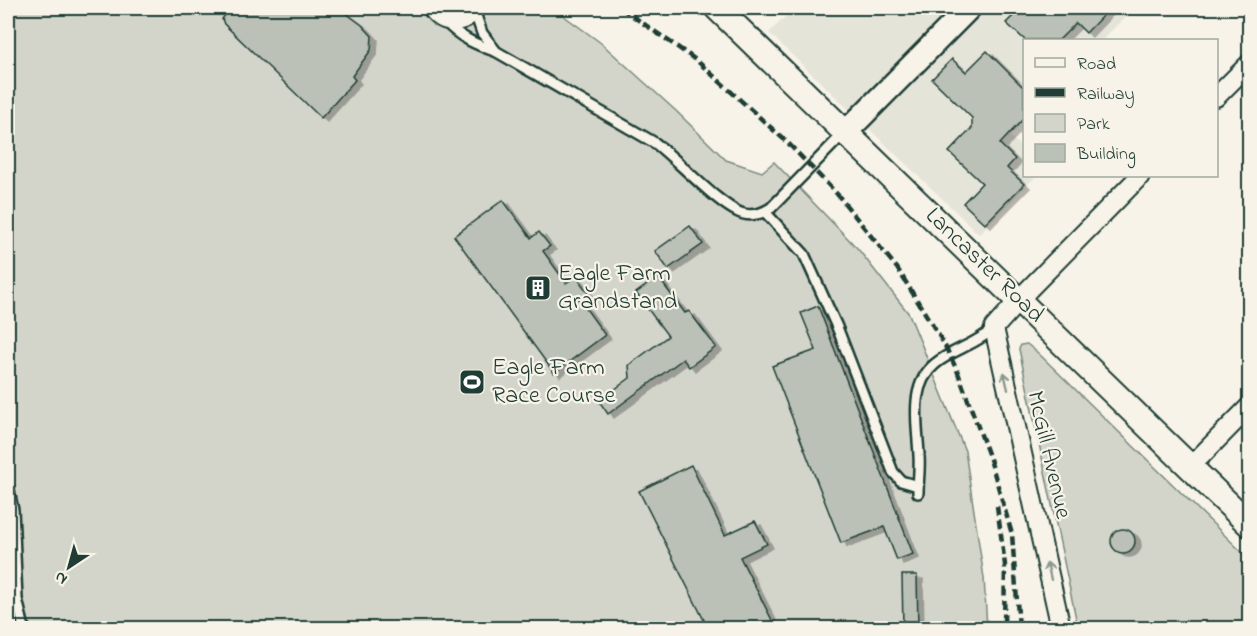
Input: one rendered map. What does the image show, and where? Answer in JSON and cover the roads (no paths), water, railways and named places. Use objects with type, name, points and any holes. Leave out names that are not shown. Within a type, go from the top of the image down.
[{"type":"main road","name":"Lancaster Road","points":[[717,8],[1250,525]]},
{"type":"street","points":[[846,132],[969,8]]},
{"type":"street","points":[[438,13],[461,20],[475,9]]},
{"type":"street","points":[[1218,95],[1250,63]]},
{"type":"street","points":[[994,328],[1139,177]]},
{"type":"street","name":"McGill Avenue","points":[[994,328],[1061,628]]},
{"type":"street","points":[[1190,467],[1250,406]]},
{"type":"lane","points":[[475,9],[482,33],[497,52]]},
{"type":"lane","points":[[438,13],[460,35],[476,45],[497,52],[656,143],[735,211],[750,215],[765,212],[779,201],[846,132]]},
{"type":"lane","points":[[765,212],[804,254],[837,327],[893,472],[901,481],[918,490],[920,458],[916,419],[917,397],[922,381],[933,365],[975,343],[994,328]]},
{"type":"lane","points":[[8,485],[13,510],[11,548],[17,599],[24,628]]},
{"type":"railway","points":[[621,8],[696,60],[788,143],[837,194],[897,268],[943,342],[957,370],[990,459],[1012,534],[1019,628]]},
{"type":"railway","points":[[997,506],[1005,565],[1004,628]]},
{"type":"place","name":"Eagle Farm Grandstand","points":[[538,288]]},
{"type":"place","name":"Eagle Farm Race Course","points":[[472,382]]}]
